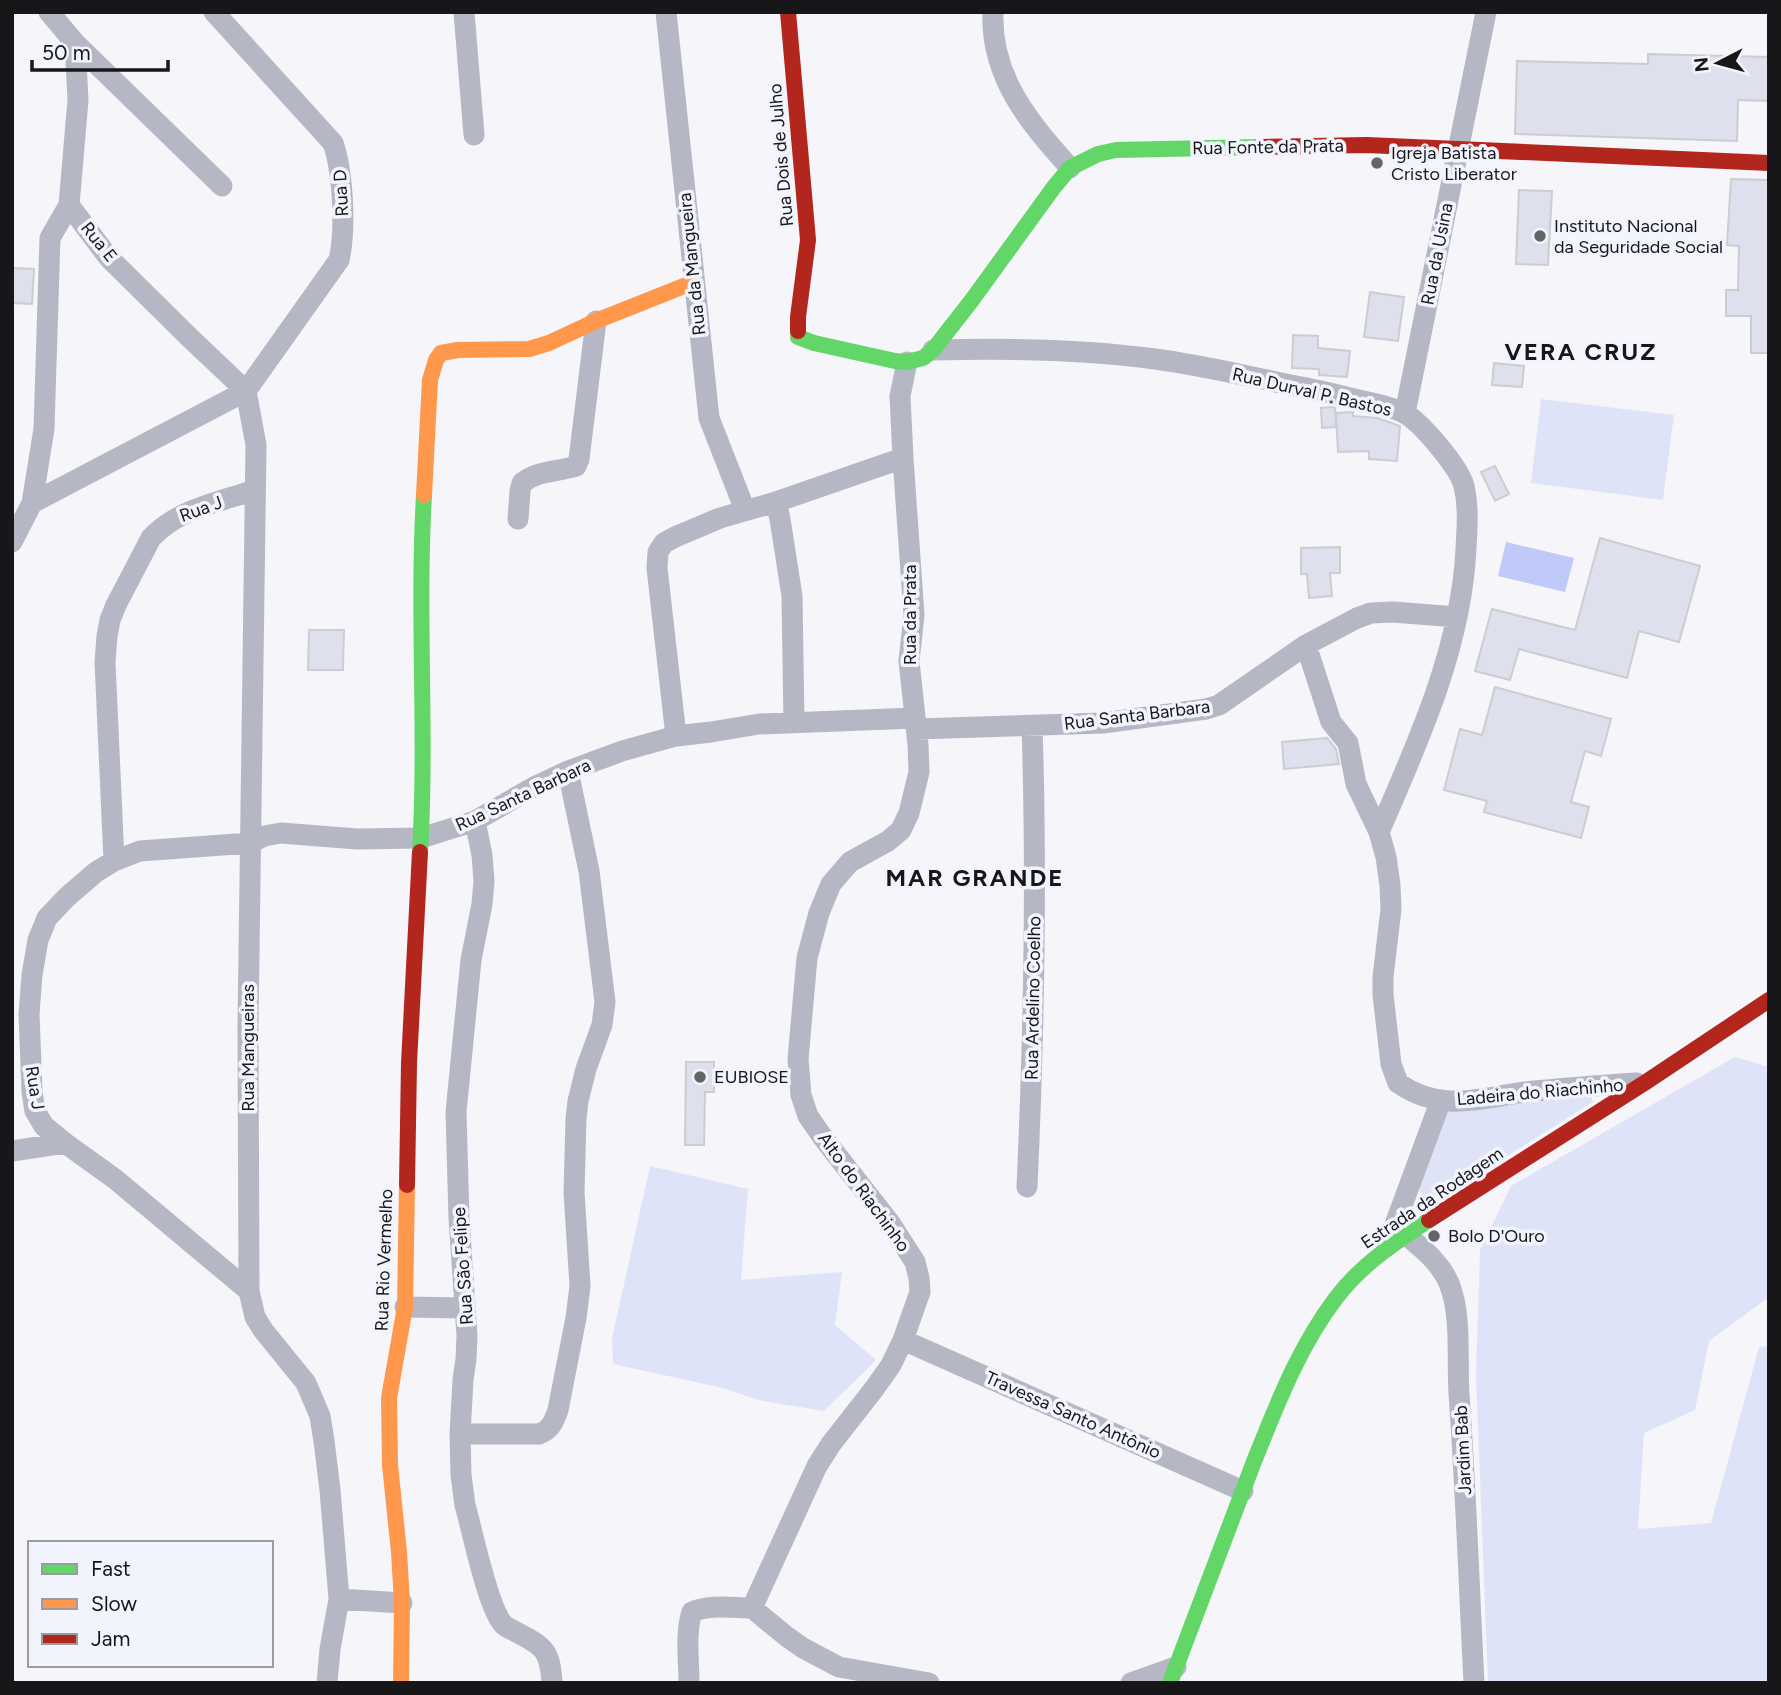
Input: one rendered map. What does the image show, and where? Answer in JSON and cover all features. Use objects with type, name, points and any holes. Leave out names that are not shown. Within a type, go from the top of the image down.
[{"type":"street","points":[[49,12],[75,43],[222,186]]},
{"type":"street","name":"Rua D","points":[[214,12],[333,142],[339,158],[341,178],[343,240],[339,260],[247,391]]},
{"type":"street","points":[[464,12],[474,135]]},
{"type":"street","name":"Rua da Mangueira","points":[[666,12],[709,418],[745,510]]},
{"type":"street","name":"Rua Dois de Julho","points":[[788,12],[808,240],[798,337],[814,343],[907,362]]},
{"type":"street","points":[[993,12],[997,52],[1006,82],[1037,131],[1070,169]]},
{"type":"street","name":"Rua da Usina","points":[[1405,413],[1486,12]]},
{"type":"street","name":"Rua E","points":[[75,43],[78,100],[69,205],[109,258],[247,391]]},
{"type":"street","name":"Rua Fonte da Prata","points":[[907,362],[923,358],[933,350],[1054,187],[1070,169],[1098,154],[1116,150],[1367,145],[1769,163]]},
{"type":"street","points":[[12,542],[32,503],[44,429],[50,238],[69,205]]},
{"type":"street","points":[[518,519],[522,483],[536,474],[576,466],[579,459],[596,321],[694,282]]},
{"type":"street","name":"Rua Rio Vermelho","points":[[401,1683],[402,1603],[390,1465],[389,1411],[393,1368],[405,1307],[409,1063],[421,838],[421,611],[429,380],[436,360],[449,351],[529,349],[549,343],[596,321]]},
{"type":"street","name":"Rua Durval P. Bastos","points":[[933,350],[1050,350],[1157,359],[1380,404],[1405,413],[1430,436],[1448,457],[1463,483],[1468,510],[1465,566],[1450,650],[1405,773],[1379,832]]},
{"type":"street","points":[[676,736],[657,568],[658,552],[664,543],[675,537],[745,510],[776,502],[902,458],[900,396],[907,362]]},
{"type":"street","points":[[32,503],[247,391]]},
{"type":"street","name":"Rua Mangueiras","points":[[247,391],[256,445],[248,1026],[249,1291],[255,1317],[262,1330],[306,1383],[320,1416],[339,1599],[327,1683]]},
{"type":"street","name":"Rua da Prata","points":[[902,458],[914,615],[909,661],[916,723]]},
{"type":"street","name":"Rua J","points":[[114,861],[105,662],[110,620],[151,538],[161,527],[186,513],[255,490]]},
{"type":"street","points":[[776,502],[792,596],[794,723]]},
{"type":"street","name":"Rua Santa Barbara","points":[[421,838],[475,821],[568,771],[622,751],[676,736],[759,724],[916,723],[1032,726],[1103,723],[1206,709],[1219,705],[1306,645],[1345,623],[1371,613],[1457,617]]},
{"type":"street","name":"Ladeira do Riachinho","points":[[1306,645],[1327,712],[1348,743],[1356,784],[1379,832],[1386,857],[1391,909],[1383,995],[1391,1064],[1398,1083],[1441,1100],[1467,1102],[1532,1091],[1646,1082]]},
{"type":"street","name":"Alto do Riachinho","points":[[752,1608],[817,1466],[891,1365],[904,1340],[920,1292],[915,1262],[890,1223],[808,1116],[801,1095],[798,1059],[807,958],[819,913],[831,884],[841,871],[850,862],[888,841],[901,830],[909,813],[919,772],[916,723]]},
{"type":"street","name":"Rua Ardelino Coelho","points":[[1027,1187],[1035,932],[1032,726]]},
{"type":"street","points":[[460,1434],[539,1434],[547,1431],[558,1410],[576,1318],[580,1286],[574,1192],[576,1119],[580,1087],[602,1025],[605,1002],[589,871],[568,771]]},
{"type":"street","name":"Rua São Felipe","points":[[475,821],[484,881],[471,960],[456,1112],[459,1218],[467,1336],[460,1434],[461,1475],[465,1505],[489,1596],[498,1617],[504,1626],[537,1642],[547,1654],[551,1664],[552,1683]]},
{"type":"street","name":"Rua J","points":[[249,1291],[116,1179],[44,1126],[35,1111],[32,1092],[29,1014],[38,940],[47,918],[67,897],[114,861],[140,851],[250,843],[264,836],[281,833],[357,839],[421,838]]},
{"type":"street","name":"Estrada da Rodagem","points":[[1173,1675],[1243,1491],[1300,1353],[1325,1310],[1348,1282],[1386,1248],[1769,1000]]},
{"type":"street","points":[[1386,1248],[1441,1100]]},
{"type":"street","points":[[12,1151],[65,1143]]},
{"type":"street","name":"Jardim Bab","points":[[1406,1235],[1426,1250],[1442,1271],[1452,1292],[1457,1328],[1464,1442],[1474,1683]]},
{"type":"street","points":[[405,1307],[465,1308]]},
{"type":"street","name":"Travessa Santo Antônio","points":[[904,1340],[1243,1491]]},
{"type":"street","points":[[339,1599],[402,1603]]},
{"type":"street","points":[[689,1683],[689,1620],[692,1612],[709,1607],[752,1608],[838,1675],[929,1683]]},
{"type":"street","points":[[1131,1683],[1173,1675]]},
{"type":"shaded area","points":[[1541,399],[1674,415],[1663,500],[1531,483]]},
{"type":"shaded area","points":[[1735,1057],[1769,1067],[1769,1297],[1709,1341],[1695,1410],[1644,1433],[1638,1529],[1711,1523],[1759,1347],[1769,1346],[1769,1683],[1488,1683],[1476,1375],[1480,1250],[1511,1186]]},
{"type":"shaded area","points":[[1591,1092],[1593,1102],[1426,1207],[1419,1188],[1441,1111]]},
{"type":"shaded area","points":[[650,1166],[748,1189],[741,1280],[842,1272],[835,1325],[876,1360],[824,1411],[758,1400],[723,1388],[613,1364],[612,1339]]},
{"type":"water","points":[[1506,542],[1574,558],[1565,592],[1498,576]]},
{"type":"building","points":[[1648,54],[1769,57],[1769,101],[1738,100],[1737,141],[1515,134],[1517,61],[1648,64]]},
{"type":"building","points":[[1731,179],[1769,180],[1769,353],[1751,353],[1751,316],[1726,316],[1726,290],[1738,290],[1739,246],[1727,245]]},
{"type":"building","points":[[1519,190],[1552,191],[1548,265],[1516,264]]},
{"type":"building","points":[[12,268],[34,269],[32,304],[12,303]]},
{"type":"building","points":[[1370,292],[1404,297],[1398,341],[1364,337]]},
{"type":"building","points":[[1293,335],[1318,336],[1318,348],[1350,351],[1347,377],[1319,375],[1319,369],[1292,368]]},
{"type":"building","points":[[1494,363],[1524,366],[1522,387],[1492,385]]},
{"type":"building","points":[[1321,408],[1335,408],[1336,427],[1322,428]]},
{"type":"building","points":[[1353,412],[1353,416],[1377,418],[1400,426],[1397,461],[1369,459],[1369,451],[1338,452],[1336,413]]},
{"type":"building","points":[[1495,466],[1509,494],[1495,501],[1481,472]]},
{"type":"building","points":[[1600,538],[1700,566],[1679,642],[1639,631],[1627,678],[1519,649],[1510,680],[1475,671],[1492,609],[1575,630]]},
{"type":"building","points":[[1340,547],[1340,573],[1330,573],[1332,596],[1309,598],[1307,574],[1301,574],[1301,548]]},
{"type":"building","points":[[309,630],[344,630],[343,670],[308,670]]},
{"type":"building","points":[[1495,687],[1611,719],[1601,756],[1585,751],[1571,802],[1589,807],[1581,838],[1484,812],[1487,801],[1444,790],[1460,729],[1482,735]]},
{"type":"building","points":[[1327,738],[1336,749],[1339,764],[1284,769],[1282,742]]},
{"type":"building","points":[[686,1062],[714,1062],[714,1092],[705,1092],[704,1145],[685,1145]]},
{"type":"traffic: fast","points":[[798,331],[798,337],[814,343],[895,361],[907,362],[923,358],[933,350],[972,300],[1070,168],[1098,154],[1116,150],[1259,147]]},
{"type":"traffic: fast","points":[[420,852],[424,495]]},
{"type":"traffic: fast","points":[[1170,1683],[1262,1443],[1289,1378],[1310,1337],[1336,1298],[1356,1275],[1391,1246],[1429,1220]]},
{"type":"traffic: slow","points":[[424,495],[430,380],[441,353],[458,350],[529,349],[694,282]]},
{"type":"traffic: slow","points":[[401,1683],[402,1603],[390,1465],[389,1398],[405,1307],[407,1185]]},
{"type":"traffic: jam","points":[[788,12],[808,240],[798,331]]},
{"type":"traffic: jam","points":[[1259,147],[1367,145],[1769,163]]},
{"type":"traffic: jam","points":[[407,1185],[409,1063],[420,852]]},
{"type":"traffic: jam","points":[[1429,1220],[1769,1000]]},
{"type":"place","name":"Igreja Batista Cristo Liberator","points":[[1377,163]]},
{"type":"place","name":"Instituto Nacional da Seguridade Social","points":[[1540,236]]},
{"type":"place","name":"EUBIOSE","points":[[700,1077]]},
{"type":"place","name":"Bolo D'Ouro","points":[[1434,1236]]},
{"type":"district","name":"VERA CRUZ","points":[[1581,351]]},
{"type":"district","name":"MAR GRANDE","points":[[975,877]]}]
